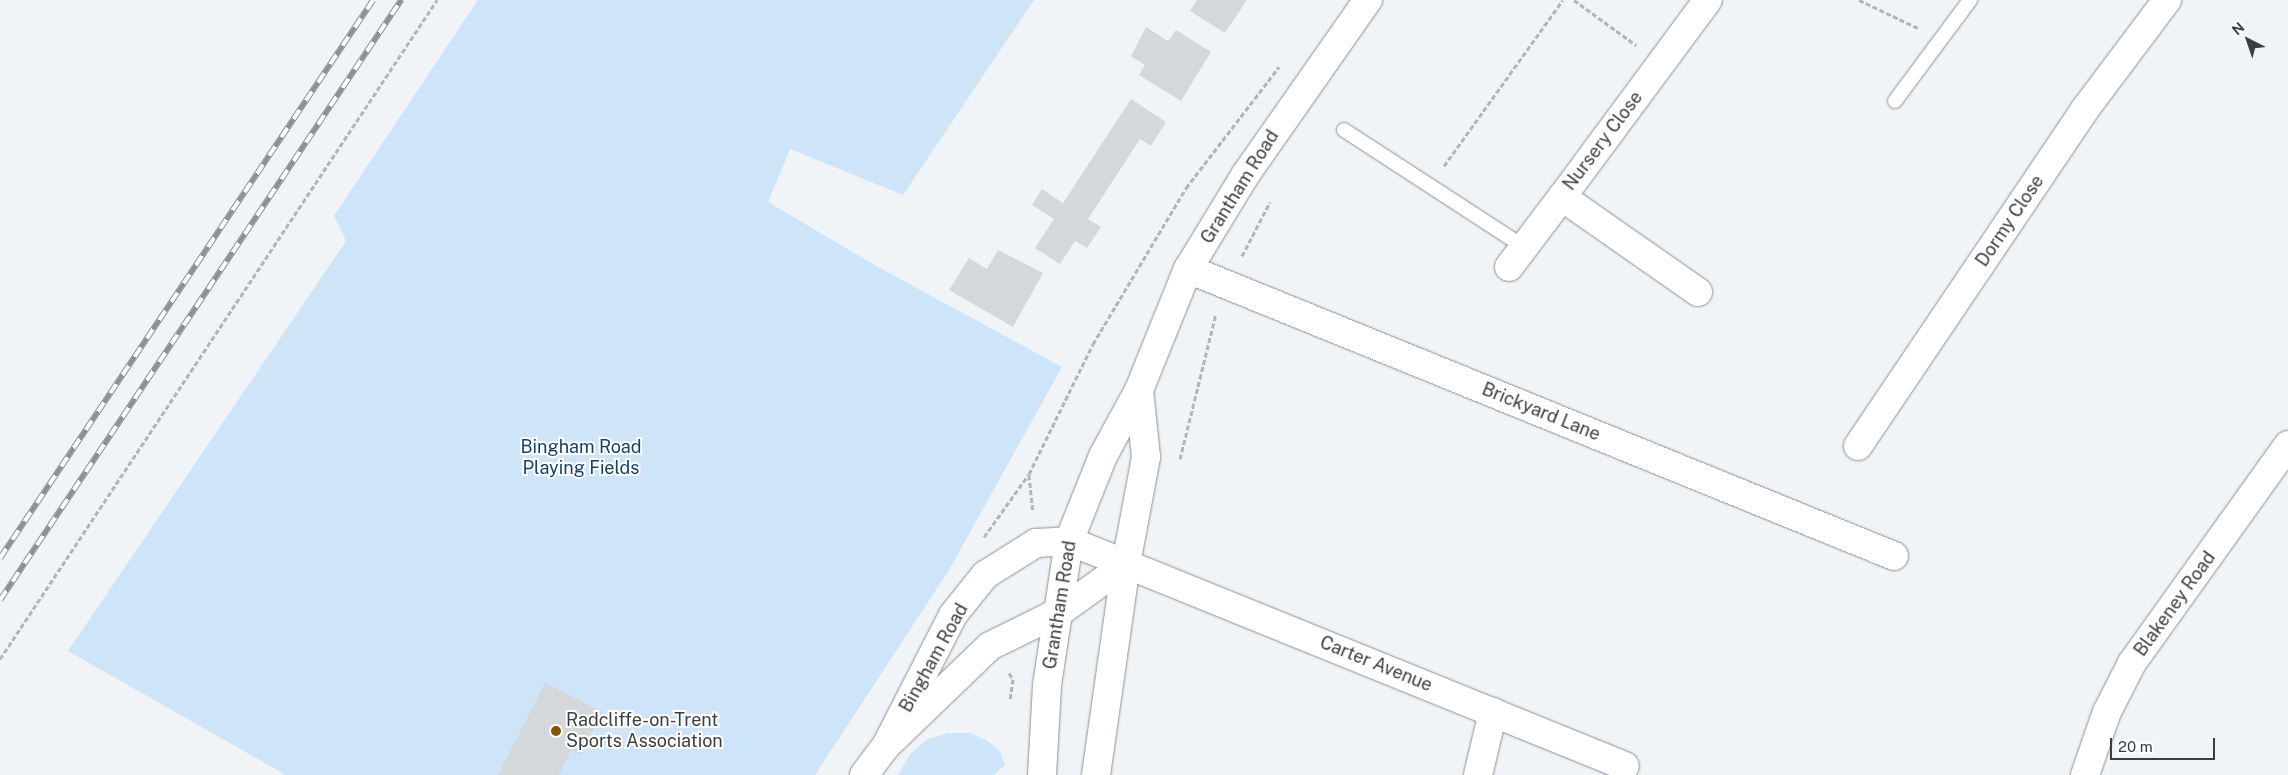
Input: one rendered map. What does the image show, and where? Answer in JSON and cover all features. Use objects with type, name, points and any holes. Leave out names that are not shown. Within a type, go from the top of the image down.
[{"type":"main road","name":"Grantham Road","points":[[1042,775],[1047,685],[1061,611],[1068,541],[1102,456],[1138,390],[1188,269],[1246,174],[1368,0]]},
{"type":"main road","name":"Nursery Close","points":[[1698,292],[1562,196],[1708,0]]},
{"type":"main road","name":"Dormy Close","points":[[1858,446],[2086,108],[2167,0]]},
{"type":"main road","points":[[1516,257],[1562,196]]},
{"type":"main road","name":"Brickyard Lane","points":[[1188,269],[1894,556]]},
{"type":"main road","name":"Grantham Road","points":[[1096,775],[1126,564],[1146,457],[1138,390]]},
{"type":"main road","name":"Blakeney Road","points":[[2085,775],[2107,712],[2132,663],[2288,445]]},
{"type":"main road","name":"Bingham Road","points":[[886,746],[953,615],[984,575],[1036,543],[1068,541]]},
{"type":"main road","name":"Carter Avenue","points":[[1068,541],[1625,766]]},
{"type":"main road","name":"Bingham Road","points":[[864,775],[886,746],[990,646],[1061,611],[1126,564]]},
{"type":"main road","points":[[1478,775],[1493,712]]},
{"type":"lane","points":[[1895,101],[1970,0]]},
{"type":"lane","points":[[1344,130],[1430,185],[1516,257]]},
{"type":"path","points":[[0,659],[437,0]]},
{"type":"path","points":[[1430,185],[1563,0]]},
{"type":"path","points":[[1574,0],[1661,63]]},
{"type":"path","points":[[1859,0],[1941,39]]},
{"type":"path","points":[[979,544],[1029,474],[1093,344],[1186,188],[1232,131]]},
{"type":"path","points":[[1029,474],[1036,543]]},
{"type":"path","points":[[1007,671],[1013,679],[1010,700]]},
{"type":"green space","name":"Bingham Road Playing Fields","points":[[478,0],[1034,0],[903,195],[790,149],[768,202],[878,267],[1062,367],[949,570],[815,775],[286,775],[68,651],[346,241],[334,216]]},
{"type":"green space","points":[[948,733],[970,733],[988,741],[1000,752],[1005,765],[993,775],[898,775],[911,753],[928,739]]},
{"type":"building","points":[[1197,0],[1247,0],[1225,33],[1190,11]]},
{"type":"building","points":[[1146,27],[1168,41],[1176,30],[1211,52],[1181,101],[1139,75],[1145,65],[1131,56]]},
{"type":"building","points":[[1131,99],[1166,122],[1151,146],[1140,139],[1088,219],[1101,227],[1087,248],[1075,241],[1060,264],[1035,248],[1054,219],[1032,205],[1042,189],[1063,203]]},
{"type":"building","points":[[998,250],[1043,273],[1013,327],[949,290],[969,258],[987,269]]},
{"type":"building","name":"Radcliffe-on-Trent Sports Association","points":[[545,683],[602,712],[580,755],[571,750],[559,775],[498,775]]},
{"type":"railway","points":[[0,558],[373,0]]},
{"type":"railway","points":[[0,600],[401,0]]},
{"type":"place","name":"Radcliffe-on-Trent Sports Association","points":[[556,731]]}]
